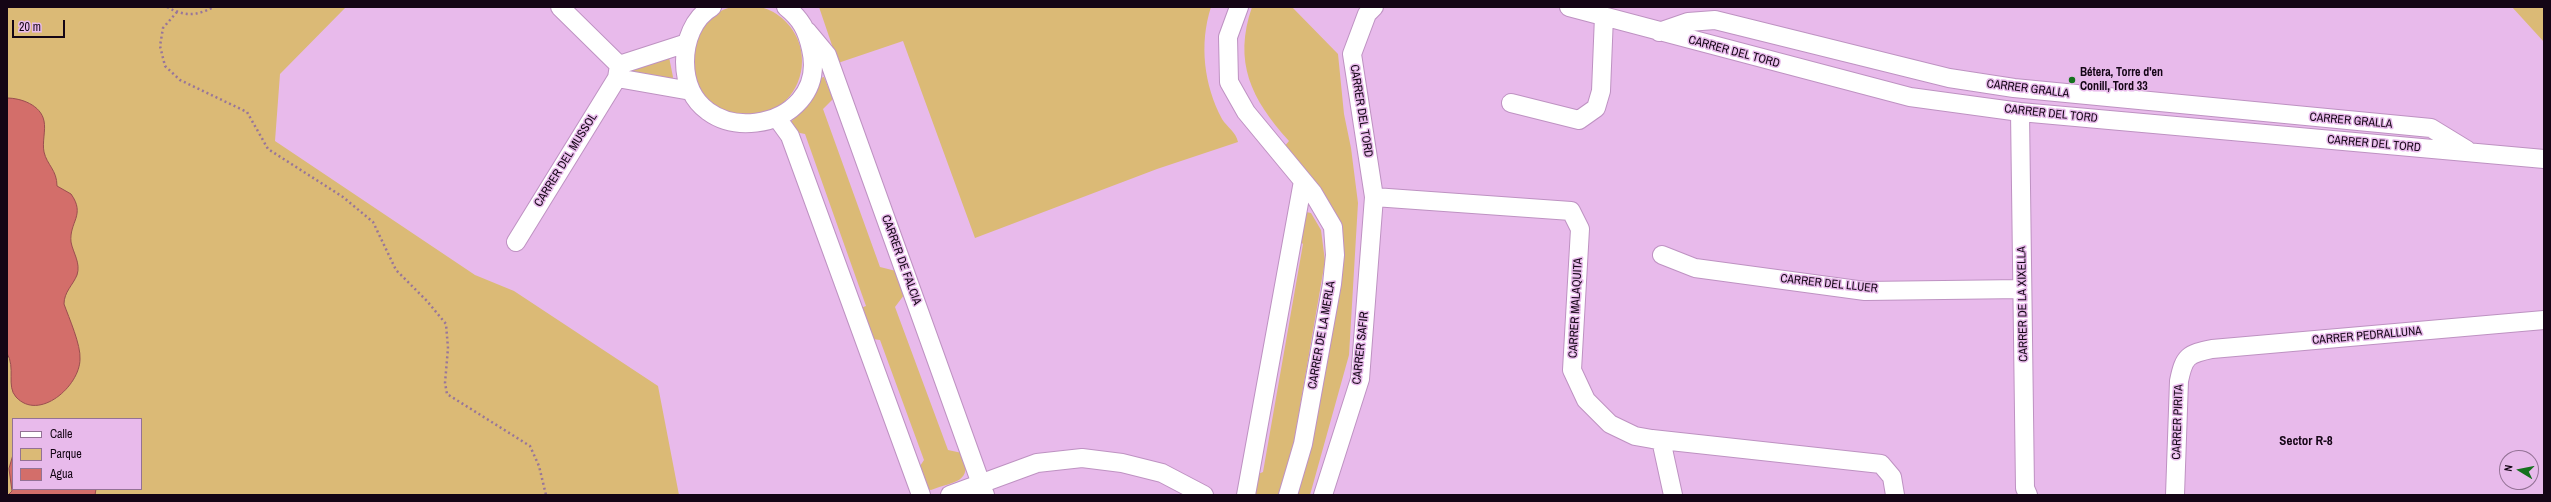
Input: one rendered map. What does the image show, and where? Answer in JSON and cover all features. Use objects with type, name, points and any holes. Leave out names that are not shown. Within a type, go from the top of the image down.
[{"type":"street","points":[[560,7],[618,71],[692,91]]},
{"type":"street","points":[[712,7],[692,29],[687,42],[685,74],[692,91],[700,104],[713,114],[731,122],[748,125],[766,123],[777,118],[793,107],[805,92],[812,73],[814,59],[807,31]]},
{"type":"street","name":"CARRER DE FALCIA","points":[[787,7],[797,16],[827,56],[983,489]]},
{"type":"street","name":"CARRER DE LA MERLA","points":[[1239,7],[1228,37],[1229,82],[1246,112],[1303,181],[1333,227],[1335,256],[1303,444],[1288,495]]},
{"type":"street","name":"CARRER DEL TORD","points":[[1374,7],[1367,14],[1352,54],[1374,197]]},
{"type":"street","name":"CARRER DEL TORD","points":[[1569,7],[1659,32],[1910,97],[2020,112],[2544,159]]},
{"type":"street","points":[[1511,103],[1579,120],[1596,108],[1601,91],[1604,16]]},
{"type":"street","name":"CARRER GRALLA","points":[[1659,32],[1688,22],[1715,20],[1949,78],[2014,88],[2431,128],[2471,152]]},
{"type":"street","points":[[618,71],[687,42]]},
{"type":"street","name":"CARRER DEL MUSSOL","points":[[516,242],[618,71]]},
{"type":"street","name":"CARRER DE LA XIXELLA","points":[[2020,112],[2025,488],[2028,495]]},
{"type":"street","points":[[777,118],[790,136],[921,495]]},
{"type":"street","points":[[1246,495],[1303,181]]},
{"type":"street","name":"CARRER MALAQUITA","points":[[1374,197],[1571,211],[1580,229],[1572,370],[1586,400],[1610,424],[1635,436],[1661,440],[1881,464],[1892,477],[1895,495]]},
{"type":"street","name":"CARRER SAFIR","points":[[1323,495],[1360,379],[1374,197]]},
{"type":"street","name":"CARRER DEL LLUER","points":[[1662,255],[1695,268],[1865,290],[2022,289]]},
{"type":"street","name":"CARRER PEDRALLUNA","points":[[2191,353],[2544,320]]},
{"type":"street","name":"CARRER PIRITA","points":[[2175,495],[2179,381],[2182,364],[2191,353]]},
{"type":"street","points":[[1661,440],[1672,495]]},
{"type":"street","points":[[950,495],[983,489],[1036,462],[1082,458],[1122,463],[1162,473],[1204,495]]},
{"type":"path","points":[[167,7],[182,15],[204,12],[214,7]]},
{"type":"path","points":[[177,12],[164,28],[160,46],[165,66],[180,80],[247,112],[268,149],[342,197],[373,222],[396,270],[427,301],[446,324],[448,348],[445,383],[448,394],[530,446],[539,466],[546,495]]},
{"type":"green space","points":[[746,5],[767,9],[786,21],[798,40],[802,61],[798,82],[786,101],[767,113],[746,117],[725,113],[706,101],[694,82],[690,61],[694,40],[706,21],[725,9]]},
{"type":"green space","points":[[7,7],[346,7],[280,74],[275,141],[475,275],[514,291],[658,386],[679,495],[7,495]]},
{"type":"green space","points":[[819,7],[1211,7],[1207,21],[1204,50],[1207,78],[1222,119],[1233,132],[1238,142],[1157,169],[975,238],[903,41],[838,63]]},
{"type":"green space","points":[[1252,7],[1292,7],[1338,54],[1344,114],[1351,148],[1358,203],[1349,355],[1310,495],[1297,495],[1305,470],[1317,413],[1341,258],[1283,148],[1289,141],[1265,110],[1249,79],[1245,62],[1244,45]]},
{"type":"green space","points":[[2512,7],[2544,7],[2544,42]]},
{"type":"green space","points":[[669,57],[673,77],[672,81],[622,72]]},
{"type":"green space","points":[[824,77],[833,99],[823,109],[880,267],[896,271],[904,295],[895,307],[948,450],[962,453],[965,463],[964,476],[954,482],[931,490],[927,489],[916,472],[924,460],[880,340],[865,338],[855,310],[866,306],[805,134],[795,132],[791,122],[809,102],[820,78]]},
{"type":"green space","points":[[1306,212],[1311,213],[1321,230],[1325,261],[1290,465],[1279,495],[1248,495],[1251,477],[1263,472],[1303,244],[1292,234]]},
{"type":"water","points":[[7,98],[24,101],[35,107],[42,115],[44,121],[45,157],[54,172],[57,180],[57,186],[71,194],[77,208],[76,218],[72,229],[71,242],[78,271],[65,296],[64,304],[79,346],[80,359],[78,369],[73,380],[57,398],[46,403],[36,405],[25,404],[13,393],[11,382],[11,365],[7,353]]},
{"type":"water","points":[[12,458],[12,490],[96,490],[95,495],[8,495],[12,491],[9,469]]},
{"type":"place","name":"Bétera, Torre d'en Conill, Tord 33","points":[[2072,80]]},
{"type":"district","name":"Sector R-8","points":[[2306,442]]}]
